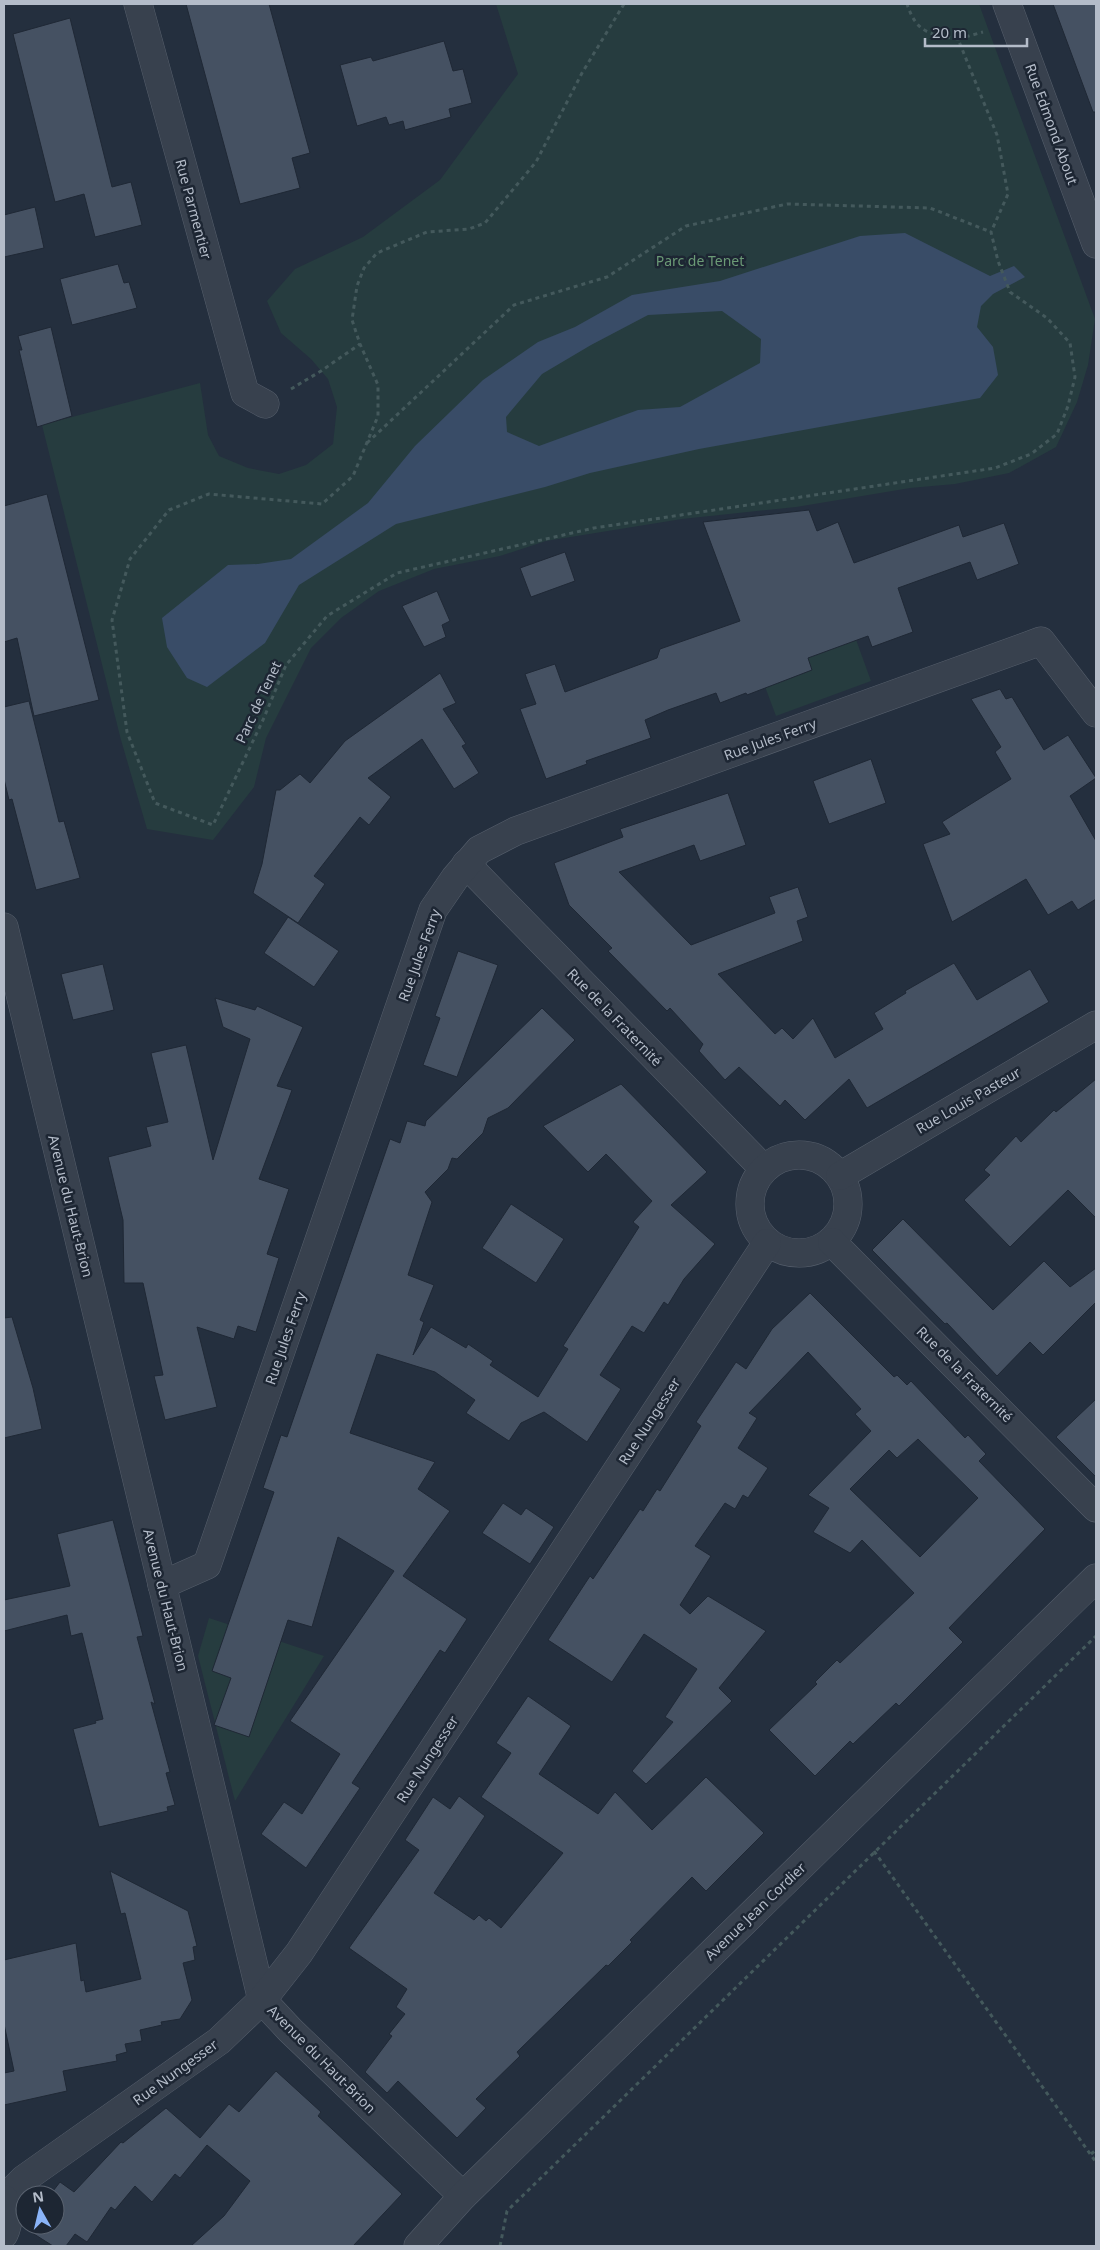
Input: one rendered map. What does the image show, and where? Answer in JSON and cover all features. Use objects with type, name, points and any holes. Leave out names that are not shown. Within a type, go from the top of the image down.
[{"type":"street","name":"Rue Parmentier","points":[[138,4],[245,393],[265,404]]},
{"type":"street","name":"Rue Edmond About","points":[[1008,4],[1096,244]]},
{"type":"street","name":"Rue Jules Ferry","points":[[162,1585],[206,1565],[433,910],[466,864],[479,850],[516,830],[1041,641],[1096,713]]},
{"type":"street","name":"Rue de la Fraternité","points":[[466,864],[764,1169]]},
{"type":"street","name":"Avenue du Haut-Brion","points":[[4,932],[262,2000],[463,2196]]},
{"type":"street","name":"Rue Louis Pasteur","points":[[840,1176],[1096,1025]]},
{"type":"street","points":[[795,1154],[812,1156],[828,1164],[840,1176],[846,1188],[849,1202],[847,1217],[842,1230],[832,1242],[821,1249],[793,1254],[779,1250],[767,1243],[756,1230],[750,1215],[749,1198],[754,1182],[764,1169],[778,1159],[795,1154]]},
{"type":"street","name":"Rue de la Fraternité","points":[[832,1242],[1096,1508]]},
{"type":"street","name":"Rue Nungesser","points":[[4,2199],[24,2179],[219,2041],[262,2000],[299,1952],[767,1243]]},
{"type":"street","name":"Avenue Jean Cordier","points":[[418,2246],[463,2196],[1096,1578]]},
{"type":"street","points":[[4,2199],[9,2215],[8,2225],[4,2234]]},
{"type":"street","points":[[4,2241],[11,2246]]},
{"type":"path","name":"Parc de Tenet","points":[[624,4],[582,73],[536,162],[486,223],[470,228],[427,232],[378,254],[364,268],[357,286],[352,320],[378,385],[378,416],[353,476],[322,504],[209,494],[169,510],[130,559],[112,620],[127,732],[155,803],[213,825],[263,720],[286,665],[327,616],[397,573],[594,528],[995,468],[1032,454],[1057,434],[1068,406],[1075,377],[1070,342],[1047,318],[1010,292],[998,262],[991,232]]},
{"type":"path","points":[[366,444],[514,305],[607,277],[686,226],[787,204],[930,208],[991,232],[1008,194],[997,135],[958,39],[929,34],[912,19],[907,4]]},
{"type":"path","points":[[321,372],[360,344]]},
{"type":"path","points":[[500,2246],[507,2211],[1096,1636]]},
{"type":"path","points":[[874,1851],[1096,2162]]},
{"type":"path","points":[[1091,2154],[1096,2150]]},
{"type":"green space","name":"Parc de Tenet","points":[[496,4],[979,4],[1095,319],[1088,365],[1077,402],[1056,447],[1009,473],[955,484],[910,488],[796,507],[682,519],[546,541],[500,556],[434,569],[379,591],[341,618],[311,648],[266,738],[254,787],[213,840],[147,829],[121,740],[42,425],[200,383],[208,435],[219,456],[248,468],[279,474],[306,465],[333,444],[337,407],[328,379],[311,359],[281,333],[267,301],[295,269],[363,237],[440,180],[518,74]]},
{"type":"green space","points":[[809,510],[871,681],[776,716],[703,522]]},
{"type":"green space","points":[[209,1618],[324,1656],[235,1801],[198,1656]]},
{"type":"water","points":[[905,233],[990,276],[1014,266],[1025,277],[993,294],[981,306],[977,327],[993,347],[998,375],[980,398],[699,449],[590,473],[545,487],[396,524],[299,585],[265,643],[207,687],[187,678],[167,647],[162,618],[228,565],[258,564],[291,559],[368,503],[415,446],[483,380],[538,342],[575,327],[632,295],[720,281],[860,236]],"holes":[[[722,311],[761,339],[760,363],[680,407],[638,410],[539,446],[507,432],[506,417],[542,374],[591,345],[648,315]]]},
{"type":"building","points":[[186,4],[269,4],[310,153],[292,158],[300,188],[240,204]]},
{"type":"building","points":[[1053,4],[1096,4],[1096,112],[1093,112]]},
{"type":"building","points":[[70,18],[112,187],[131,182],[142,225],[95,237],[84,194],[55,202],[13,34]]},
{"type":"building","points":[[444,41],[453,71],[463,69],[472,103],[449,109],[451,117],[405,130],[403,121],[389,125],[386,117],[357,126],[340,65],[371,57],[373,61]]},
{"type":"building","points":[[35,207],[44,248],[4,257],[4,215]]},
{"type":"building","points":[[118,264],[124,283],[129,282],[137,308],[72,325],[60,279]]},
{"type":"building","points":[[51,327],[72,416],[37,427],[19,350],[22,350],[18,336]]},
{"type":"building","points":[[47,494],[99,700],[34,716],[17,638],[4,642],[4,506]]},
{"type":"building","points":[[809,510],[817,531],[838,522],[854,563],[959,525],[963,537],[1004,523],[1019,564],[977,580],[970,562],[898,588],[913,632],[872,647],[868,636],[808,658],[812,670],[747,695],[746,693],[720,703],[716,693],[668,710],[645,720],[651,738],[586,761],[587,764],[546,779],[520,709],[536,704],[525,674],[555,664],[565,692],[657,658],[660,649],[740,621],[703,522]]},
{"type":"building","points":[[565,552],[575,581],[531,597],[520,568]]},
{"type":"building","points":[[437,591],[450,621],[442,625],[446,637],[424,647],[402,606]]},
{"type":"building","points":[[440,673],[456,703],[443,709],[466,744],[462,746],[479,773],[454,789],[422,739],[368,778],[391,797],[369,825],[360,817],[314,876],[325,884],[298,923],[253,893],[262,864],[276,790],[280,790],[300,774],[310,783],[345,741]]},
{"type":"building","points":[[1000,689],[1006,699],[1012,697],[1044,750],[1068,735],[1096,778],[1070,796],[1096,841],[1096,899],[1078,910],[1072,901],[1048,915],[1026,879],[952,922],[923,844],[950,834],[942,822],[1011,779],[995,752],[1001,747],[971,699]]},
{"type":"building","points":[[29,701],[59,822],[64,821],[80,878],[36,890],[12,799],[9,800],[4,779],[4,707]]},
{"type":"building","points":[[871,759],[886,803],[829,824],[813,781]]},
{"type":"building","points":[[728,793],[746,845],[700,861],[694,845],[619,872],[691,945],[775,913],[769,897],[798,887],[808,917],[797,921],[803,941],[718,974],[775,1034],[782,1028],[793,1039],[813,1018],[835,1058],[883,1029],[874,1013],[906,993],[905,991],[954,963],[977,1000],[1030,969],[1049,1002],[867,1108],[849,1079],[805,1120],[785,1100],[780,1106],[739,1067],[725,1080],[699,1051],[703,1044],[670,1008],[667,1011],[608,951],[612,948],[569,905],[554,863],[623,837],[620,829]]},
{"type":"building","points":[[288,917],[339,951],[314,987],[264,953]]},
{"type":"building","points":[[458,951],[498,965],[457,1077],[423,1065],[440,1018],[435,1016]]},
{"type":"building","points":[[103,964],[114,1010],[73,1020],[61,974]]},
{"type":"building","points":[[215,998],[255,1010],[257,1006],[303,1027],[277,1086],[292,1090],[259,1179],[289,1189],[267,1254],[279,1258],[256,1332],[238,1326],[234,1339],[197,1327],[217,1407],[165,1420],[154,1376],[163,1375],[143,1283],[124,1283],[123,1220],[108,1157],[151,1146],[146,1127],[168,1122],[151,1053],[186,1045],[213,1160],[250,1039],[223,1027]]},
{"type":"building","points":[[542,1008],[575,1040],[508,1108],[488,1118],[483,1133],[457,1159],[452,1158],[448,1169],[425,1192],[432,1202],[408,1275],[434,1285],[420,1320],[424,1322],[413,1355],[431,1327],[466,1348],[468,1344],[493,1361],[490,1365],[538,1397],[568,1349],[563,1346],[639,1227],[633,1222],[652,1201],[606,1154],[588,1172],[543,1126],[621,1084],[707,1172],[671,1205],[715,1244],[684,1279],[668,1305],[664,1302],[644,1333],[632,1326],[600,1375],[621,1389],[587,1442],[544,1412],[521,1423],[509,1441],[466,1413],[475,1400],[435,1372],[377,1354],[350,1433],[435,1462],[418,1489],[450,1511],[403,1576],[467,1619],[445,1653],[440,1650],[352,1783],[360,1788],[306,1868],[261,1834],[284,1802],[302,1814],[340,1754],[290,1721],[394,1571],[338,1537],[312,1627],[288,1620],[249,1737],[214,1725],[231,1678],[212,1671],[274,1492],[263,1488],[281,1435],[287,1437],[390,1139],[400,1143],[407,1121],[425,1126],[426,1121]]},
{"type":"building","points":[[1096,1079],[1096,1218],[1068,1190],[1010,1247],[964,1200],[990,1175],[984,1170],[1016,1136],[1021,1142],[1054,1110],[1056,1112]]},
{"type":"building","points":[[511,1204],[564,1239],[536,1283],[482,1248]]},
{"type":"building","points":[[903,1219],[993,1310],[1044,1261],[1070,1287],[1096,1268],[1096,1302],[1043,1355],[1030,1342],[997,1376],[947,1323],[945,1324],[872,1250]]},
{"type":"building","points":[[810,1293],[894,1377],[897,1375],[907,1385],[911,1381],[965,1438],[968,1435],[986,1454],[979,1461],[1045,1529],[949,1628],[963,1642],[899,1706],[896,1703],[853,1744],[850,1741],[815,1776],[769,1730],[817,1684],[815,1682],[837,1660],[840,1663],[914,1593],[862,1540],[850,1553],[813,1532],[829,1508],[808,1495],[871,1431],[855,1414],[861,1409],[808,1352],[749,1413],[757,1418],[738,1448],[768,1468],[748,1498],[743,1495],[735,1509],[725,1503],[695,1546],[711,1556],[680,1605],[690,1614],[708,1596],[766,1631],[719,1688],[732,1701],[646,1784],[632,1771],[673,1722],[665,1717],[697,1669],[644,1634],[612,1682],[548,1640],[590,1576],[593,1579],[640,1509],[643,1511],[657,1489],[660,1491],[701,1426],[696,1422],[736,1362],[746,1369],[772,1329]],"holes":[[[918,1439],[978,1498],[920,1557],[850,1489],[889,1450],[897,1458]]]},
{"type":"building","points":[[12,1317],[33,1388],[42,1429],[4,1438],[4,1318]]},
{"type":"building","points":[[1096,1399],[1096,1477],[1056,1437]]},
{"type":"building","points":[[503,1503],[521,1515],[526,1508],[554,1527],[530,1564],[482,1533]]},
{"type":"building","points":[[113,1520],[143,1636],[137,1637],[155,1704],[151,1702],[170,1772],[166,1773],[175,1805],[167,1807],[168,1811],[99,1827],[73,1729],[96,1723],[95,1721],[103,1719],[82,1633],[71,1636],[67,1615],[4,1631],[4,1600],[70,1586],[57,1534]]},
{"type":"building","points":[[528,1696],[571,1726],[539,1774],[598,1814],[615,1792],[652,1830],[706,1777],[764,1833],[706,1891],[692,1877],[630,1940],[632,1942],[608,1966],[606,1965],[517,2052],[520,2056],[476,2099],[486,2108],[457,2138],[398,2081],[387,2093],[365,2072],[392,2036],[389,2034],[405,2014],[396,2007],[407,1989],[349,1948],[419,1850],[405,1840],[433,1797],[450,1809],[459,1796],[485,1816],[434,1893],[474,1920],[479,1915],[486,1921],[489,1918],[501,1928],[563,1853],[481,1797],[511,1753],[496,1743]]},
{"type":"building","points":[[110,1871],[188,1911],[197,1946],[193,1947],[195,1960],[183,1963],[192,2000],[180,2019],[161,2022],[162,2025],[140,2030],[142,2041],[125,2044],[127,2052],[116,2055],[117,2061],[63,2071],[67,2091],[4,2105],[4,2073],[14,2071],[4,2024],[4,1960],[76,1943],[81,1981],[84,1980],[86,1992],[141,1979],[125,1913],[121,1914]]},
{"type":"building","points":[[276,2071],[321,2112],[318,2116],[402,2194],[353,2246],[191,2246],[224,2216],[250,2181],[207,2145],[180,2178],[175,2174],[152,2202],[135,2186],[115,2210],[111,2207],[87,2242],[75,2234],[66,2246],[53,2246],[36,2235],[65,2235],[65,2186],[74,2192],[121,2142],[123,2143],[166,2108],[200,2138],[229,2104],[239,2112]]}]
